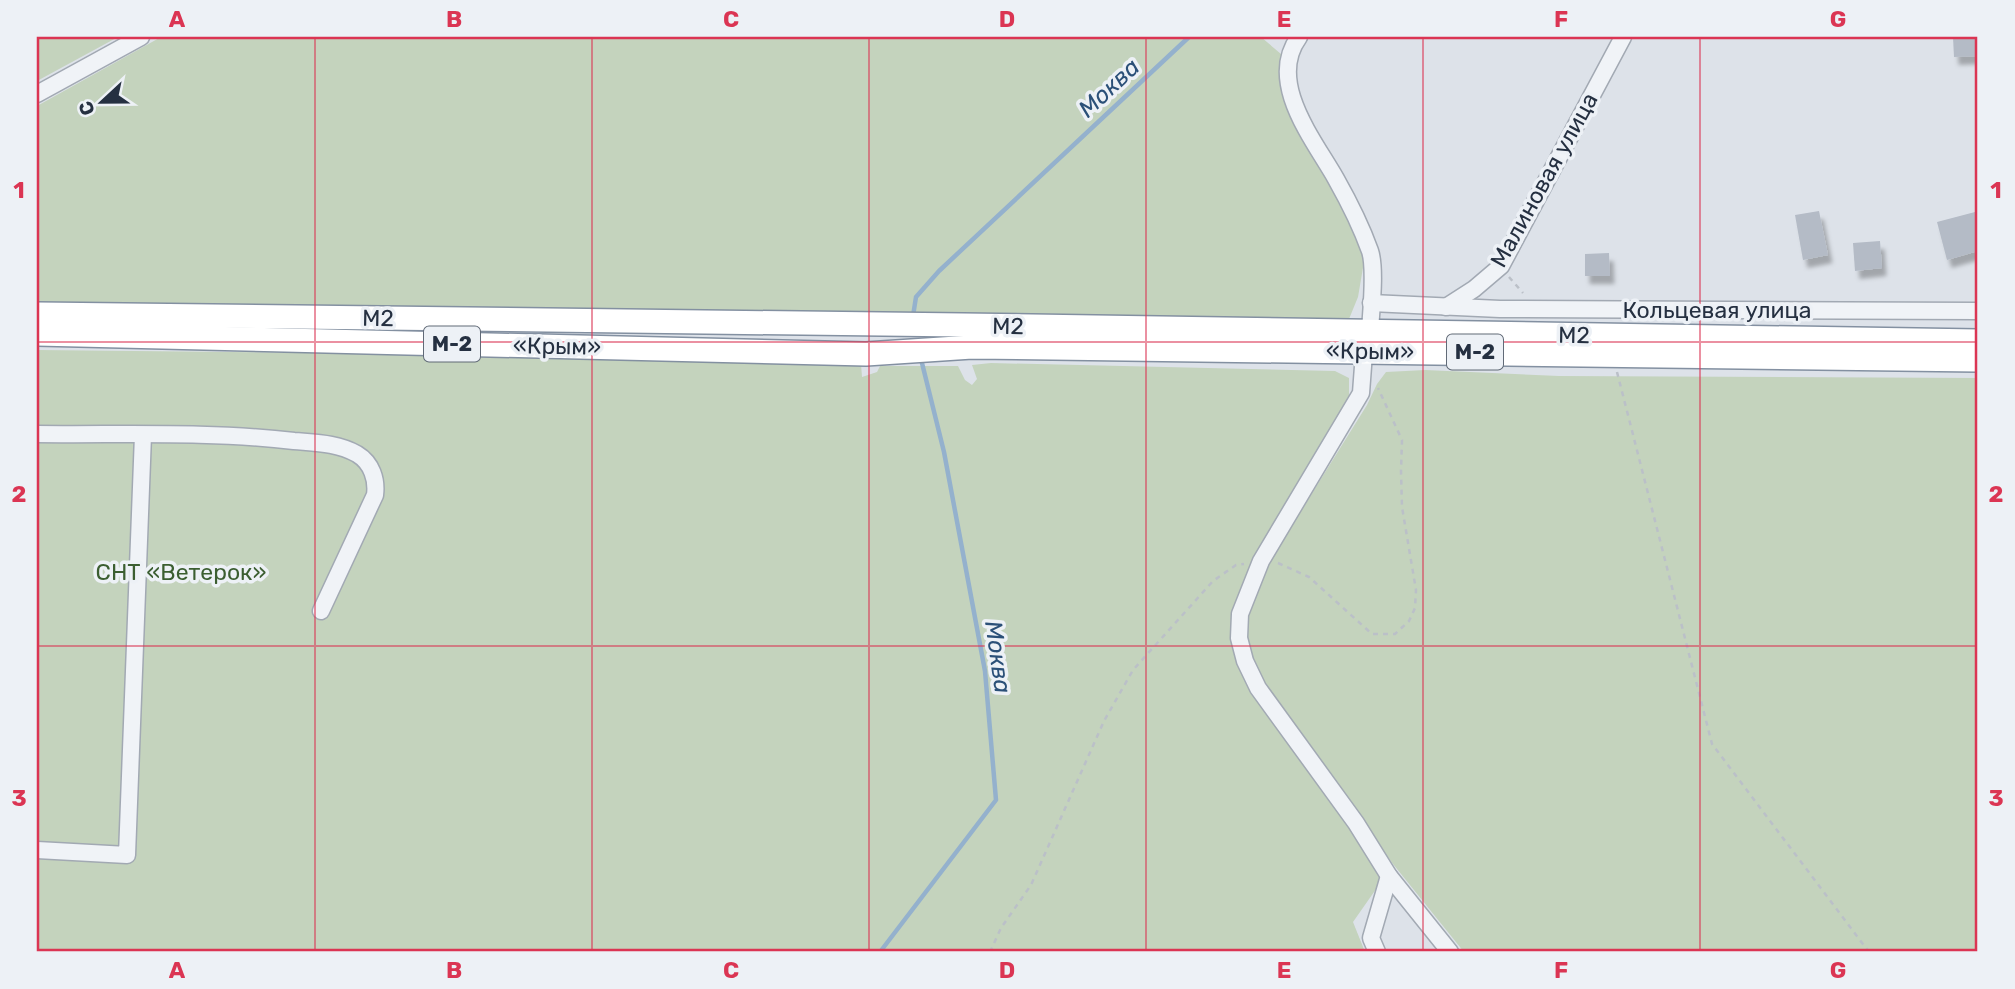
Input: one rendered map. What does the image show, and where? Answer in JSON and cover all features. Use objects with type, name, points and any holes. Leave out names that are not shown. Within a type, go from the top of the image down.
[{"type":"highway","name":"М2","points":[[37,314],[1367,342],[1978,341]]},
{"type":"highway","name":"«Крым»","points":[[37,334],[866,354],[972,347],[1978,360]]},
{"type":"street","points":[[37,94],[141,37]]},
{"type":"street","points":[[1299,37],[1290,55],[1289,82],[1304,126],[1358,221],[1371,255],[1371,303],[1361,393],[1261,561],[1240,614],[1239,638],[1245,661],[1258,688],[1356,823],[1389,876],[1450,952]]},
{"type":"street","name":"Малиновая улица","points":[[1446,307],[1474,289],[1501,266],[1623,37]]},
{"type":"street","name":"Кольцевая улица","points":[[1371,303],[1536,309],[1978,311]]},
{"type":"street","points":[[37,434],[255,436],[338,446],[359,456],[377,481],[375,495],[321,611]]},
{"type":"street","points":[[37,850],[127,855],[143,435]]},
{"type":"street","points":[[1377,952],[1371,938],[1389,876]]},
{"type":"path","points":[[1501,266],[1536,309]]},
{"type":"path","points":[[1612,354],[1712,744],[1869,952]]},
{"type":"green space","points":[[37,37],[118,37],[37,81]]},
{"type":"green space","points":[[161,37],[1261,37],[1281,54],[1287,82],[1333,178],[1365,256],[1358,297],[1349,319],[1333,330],[37,316],[37,106]]},
{"type":"green space","name":"СНТ «Ветерок»","points":[[37,350],[406,354],[861,364],[862,377],[877,372],[880,366],[958,366],[965,380],[972,385],[977,379],[972,365],[991,363],[1335,371],[1349,378],[1349,400],[1234,613],[1281,727],[1370,857],[1381,882],[1353,922],[1365,952],[37,952]]},
{"type":"green space","points":[[1425,370],[1559,376],[1978,378],[1978,952],[1464,952],[1393,864],[1263,685],[1247,646],[1248,617],[1271,559],[1367,405],[1377,384],[1386,372]]},
{"type":"building","points":[[1953,37],[1977,37],[1978,56],[1954,57]]},
{"type":"building","points":[[1819,211],[1828,255],[1803,260],[1795,215]]},
{"type":"building","points":[[1975,212],[1978,251],[1947,260],[1937,222]]},
{"type":"building","points":[[1880,241],[1882,268],[1855,271],[1853,243]]},
{"type":"building","points":[[1609,253],[1610,276],[1585,276],[1585,254]]},
{"type":"waterway","name":"Моква","points":[[913,316],[916,297],[939,271],[1189,37]]},
{"type":"waterway","name":"Моква","points":[[880,952],[996,800],[985,671],[944,452],[921,359]]}]
